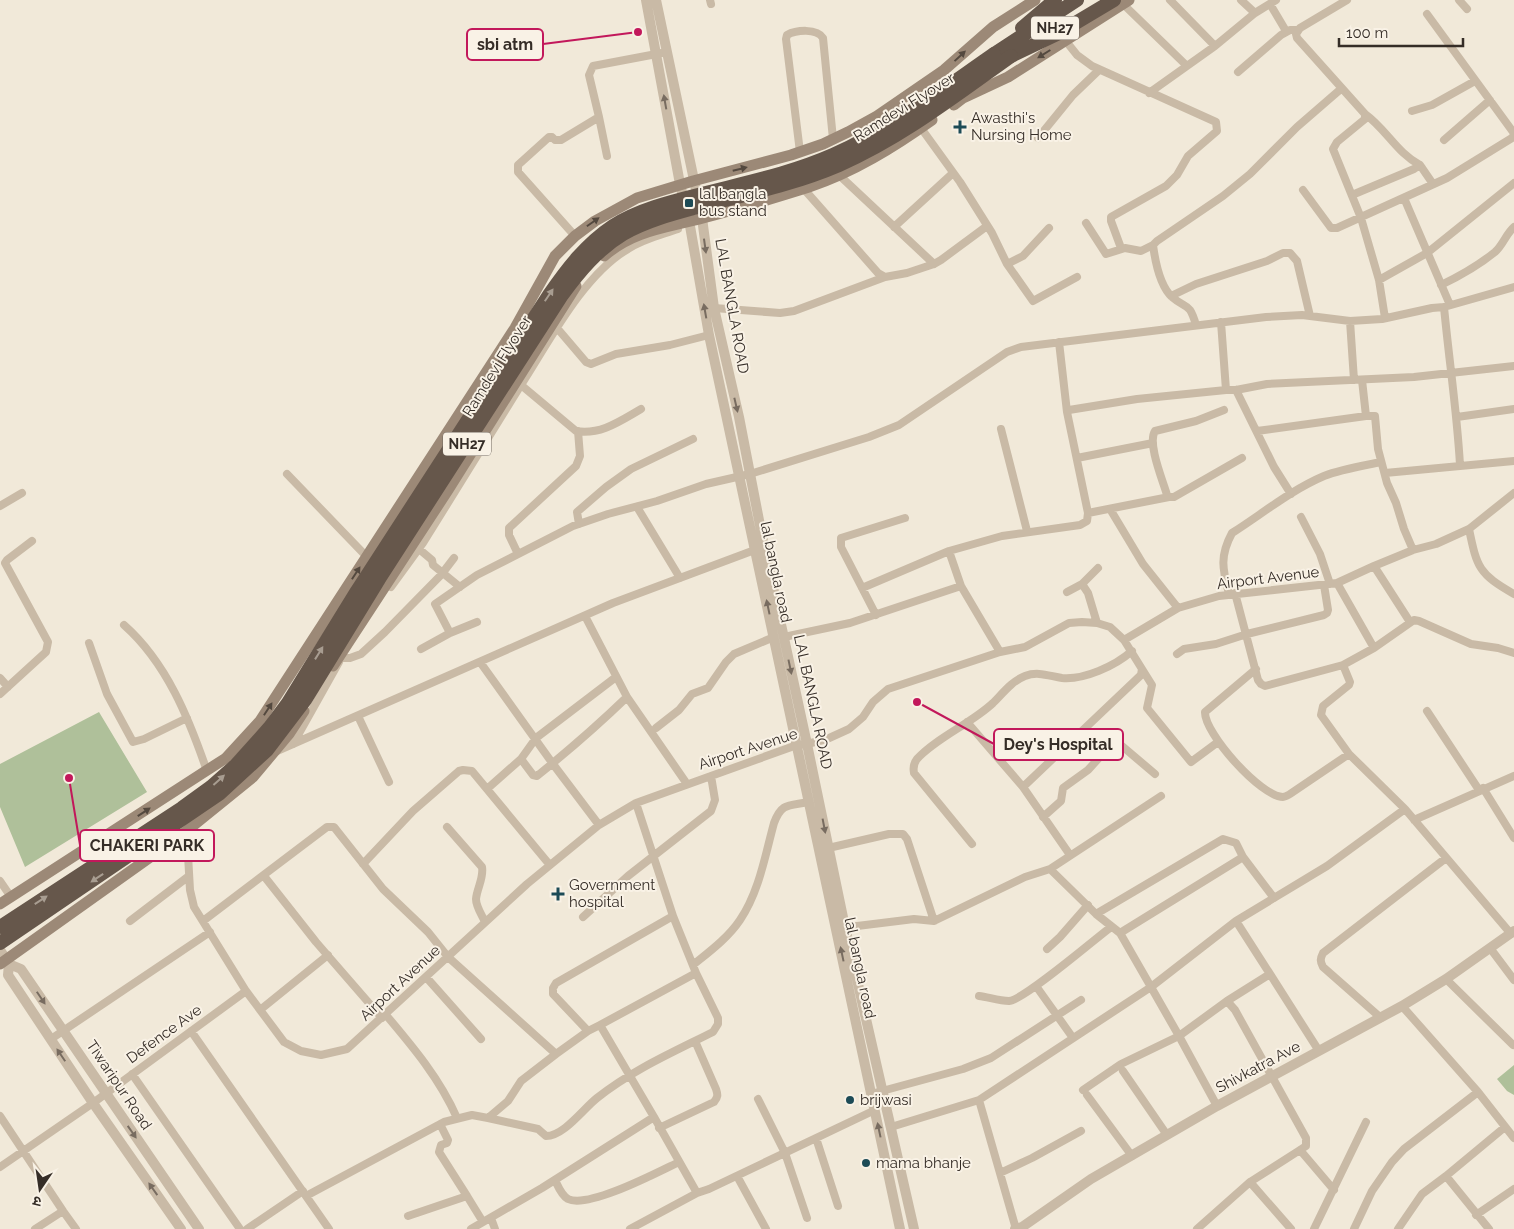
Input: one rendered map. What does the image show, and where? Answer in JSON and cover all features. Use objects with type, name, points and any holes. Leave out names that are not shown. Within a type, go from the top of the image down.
[{"type":"highway","points":[[994,54],[1031,19],[1055,0]]},
{"type":"highway","name":"Ramdevi Flyover","points":[[0,927],[174,814],[211,787],[236,765],[270,727],[288,703],[362,583],[549,295],[579,254],[599,236],[614,226],[653,208],[788,172],[832,156],[885,128],[1077,0]]},
{"type":"highway","name":"Ramdevi Flyover","points":[[0,943],[219,794],[268,750],[305,700],[379,579],[562,295],[592,258],[623,234],[658,219],[804,179],[840,165],[900,132],[1011,56],[1099,0]]},
{"type":"highway","points":[[1011,56],[1122,1]]},
{"type":"main road","points":[[0,904],[226,758],[260,721],[514,328],[555,256],[576,236],[595,221],[637,198],[680,184],[800,152],[832,139],[877,116],[944,70],[993,27],[1035,0]]},
{"type":"main road","points":[[4,959],[184,833],[253,777],[289,734],[443,498],[585,273],[612,249],[634,236],[655,229],[689,223],[839,175],[885,151],[963,98],[1008,77],[1122,1]]},
{"type":"street","points":[[607,156],[589,75],[592,66],[662,52],[656,26],[646,0]]},
{"type":"street","points":[[656,0],[656,26]]},
{"type":"street","points":[[1170,0],[1216,46]]},
{"type":"street","points":[[1238,72],[1286,31],[1298,30],[1348,0]]},
{"type":"street","points":[[1459,0],[1467,9]]},
{"type":"street","points":[[1122,1],[1187,66]]},
{"type":"street","points":[[1243,1],[1255,13]]},
{"type":"street","points":[[1149,93],[1216,46],[1255,13],[1273,2],[1286,31]]},
{"type":"street","points":[[1303,190],[1331,228],[1337,228],[1447,178],[1514,136],[1513,132],[1427,14]]},
{"type":"street","points":[[1298,30],[1297,38],[1365,114],[1409,159],[1420,165],[1433,184]]},
{"type":"street","points":[[800,152],[786,39],[787,35],[792,32],[814,31],[820,34],[822,38],[832,139]]},
{"type":"street","points":[[1065,40],[1077,55],[1099,70],[1216,122],[1217,131],[1188,156],[1177,175],[1166,186],[1112,217],[1111,222],[1121,248]]},
{"type":"street","name":"LAL BANGLA ROAD","points":[[662,52],[680,119],[702,218],[714,308],[745,475]]},
{"type":"street","name":"lal bangla road","points":[[662,52],[669,120],[709,335],[745,475],[841,928],[871,1094],[900,1229]]},
{"type":"street","points":[[1038,138],[1073,95],[1099,70]]},
{"type":"street","points":[[1412,111],[1437,103],[1475,81]]},
{"type":"street","points":[[1086,223],[1106,254],[1121,248],[1141,251],[1153,245],[1223,196],[1250,174],[1297,127],[1342,88]]},
{"type":"street","points":[[1444,140],[1490,100]]},
{"type":"street","points":[[1365,114],[1365,119],[1337,142],[1333,149],[1361,218],[1379,280],[1385,318]]},
{"type":"street","points":[[576,236],[516,169],[518,165],[549,138],[561,140],[598,118]]},
{"type":"street","points":[[669,120],[680,119]]},
{"type":"street","points":[[921,128],[953,173],[987,226],[1007,264],[1033,301],[1077,276]]},
{"type":"street","points":[[1352,196],[1420,165]]},
{"type":"street","points":[[894,227],[953,173]]},
{"type":"street","points":[[839,175],[934,264]]},
{"type":"street","points":[[1379,280],[1427,253],[1514,182]]},
{"type":"street","points":[[803,188],[878,273],[886,277]]},
{"type":"street","points":[[1404,198],[1441,285],[1447,306],[1460,465]]},
{"type":"street","points":[[293,744],[342,658],[418,549],[557,328],[584,289],[599,272],[627,249],[649,238],[689,223]]},
{"type":"street","points":[[714,308],[780,313],[794,311],[886,277],[907,273],[934,264],[987,226]]},
{"type":"street","points":[[1441,285],[1459,276],[1496,251],[1514,227]]},
{"type":"street","points":[[1007,264],[1023,256],[1049,228]]},
{"type":"street","points":[[1153,245],[1157,270],[1171,296],[1190,308],[1196,325]]},
{"type":"street","points":[[1171,296],[1196,284],[1267,261],[1283,253],[1290,253],[1297,261],[1310,316]]},
{"type":"street","points":[[450,632],[435,604],[477,575],[518,554],[579,524],[608,514],[637,507],[706,484],[745,475],[869,437],[899,425],[1007,352],[1021,347],[1266,317],[1310,316],[1350,321],[1385,318],[1447,306],[1514,287]]},
{"type":"street","points":[[1350,321],[1358,380],[1366,416]]},
{"type":"street","points":[[1220,322],[1226,390]]},
{"type":"street","points":[[557,328],[586,362],[591,364],[616,354],[670,345],[709,335]]},
{"type":"street","points":[[862,588],[949,552],[1002,536],[1084,523],[1086,521],[1088,513],[1067,412],[1059,342]]},
{"type":"street","points":[[1067,412],[1072,409],[1138,399],[1236,390],[1266,384],[1358,380],[1514,366]]},
{"type":"street","points":[[521,385],[571,428],[578,431],[601,430],[641,409]]},
{"type":"street","points":[[1236,390],[1274,467],[1291,494]]},
{"type":"street","points":[[1457,416],[1514,409]]},
{"type":"street","points":[[1169,497],[1158,467],[1152,438],[1155,431],[1196,421],[1224,410]]},
{"type":"street","points":[[1257,431],[1366,416],[1376,417],[1378,449],[1381,462],[1387,483],[1413,550]]},
{"type":"street","points":[[1001,429],[1027,531]]},
{"type":"street","points":[[518,554],[508,535],[509,528],[576,466],[580,456],[578,431]]},
{"type":"street","points":[[579,524],[577,512],[606,486],[631,469],[693,439]]},
{"type":"street","points":[[1077,458],[1153,443]]},
{"type":"street","points":[[1088,513],[1180,494],[1242,458]]},
{"type":"street","points":[[1385,473],[1514,461]]},
{"type":"street","points":[[1381,462],[1336,472],[1313,482],[1291,494],[1232,533],[1228,540],[1222,563],[1247,634],[1258,680],[1265,686],[1343,665],[1374,648],[1410,622],[1419,621],[1471,644],[1498,648],[1514,653]]},
{"type":"street","points":[[287,474],[367,557]]},
{"type":"street","points":[[0,506],[22,493]]},
{"type":"street","name":"Airport Avenue","points":[[184,833],[188,856],[190,890],[194,907],[246,991],[284,1042],[301,1051],[321,1055],[347,1050],[549,864],[599,825],[636,803],[802,744],[837,735],[849,729],[864,717],[873,702],[888,690],[1000,652],[1025,647],[1057,628],[1069,624],[1082,622],[1110,626],[1124,640],[1178,608],[1232,594],[1331,584],[1413,550],[1436,544],[1469,529],[1514,493]]},
{"type":"street","points":[[637,507],[680,578]]},
{"type":"street","points":[[1110,509],[1142,564],[1178,608]]},
{"type":"street","points":[[876,615],[841,547],[842,538],[905,518]]},
{"type":"street","points":[[1301,518],[1320,554],[1331,584],[1374,648]]},
{"type":"street","points":[[1469,529],[1475,560],[1486,576],[1514,594]]},
{"type":"street","points":[[0,694],[46,652],[48,646],[48,642],[5,564],[7,560],[32,541]]},
{"type":"street","points":[[274,752],[613,603],[760,548]]},
{"type":"street","points":[[418,549],[460,587]]},
{"type":"street","points":[[949,552],[961,586],[1000,652]]},
{"type":"street","points":[[342,658],[350,658],[361,654],[385,632],[443,572],[454,558]]},
{"type":"street","points":[[1374,566],[1410,622]]},
{"type":"street","points":[[1067,592],[1082,584],[1098,568]]},
{"type":"street","points":[[1082,584],[1088,593],[1097,623]]},
{"type":"street","points":[[1177,654],[1184,649],[1216,644],[1327,613],[1331,584]]},
{"type":"street","points":[[656,728],[679,710],[692,694],[708,688],[734,654],[779,637],[850,623],[961,586]]},
{"type":"street","points":[[585,616],[627,698],[687,784]]},
{"type":"street","points":[[421,649],[450,632],[478,622]]},
{"type":"street","points":[[124,626],[140,640],[168,680],[187,718],[207,771]]},
{"type":"street","points":[[1124,640],[1152,685],[1148,708],[1191,762],[1218,742]]},
{"type":"street","points":[[89,643],[107,694],[133,742],[144,739],[187,718]]},
{"type":"street","points":[[972,844],[914,773],[915,760],[992,704],[1014,682],[1026,675],[1042,673],[1063,678],[1090,676],[1132,651]]},
{"type":"street","points":[[480,662],[599,825]]},
{"type":"street","points":[[1343,665],[1350,682],[1349,685],[1323,706],[1321,715],[1349,754],[1405,809],[1512,933]]},
{"type":"street","points":[[1023,787],[1141,675],[1142,669]]},
{"type":"street","points":[[1256,669],[1205,712],[1205,720],[1218,742],[1240,768],[1274,795],[1284,797],[1349,754]]},
{"type":"street","points":[[487,789],[521,759],[536,738],[616,677]]},
{"type":"street","points":[[0,678],[8,687]]},
{"type":"street","points":[[521,759],[535,776],[553,764],[572,745],[592,732],[627,698]]},
{"type":"street","points":[[1427,711],[1514,838]]},
{"type":"street","points":[[358,716],[389,782]]},
{"type":"street","points":[[967,722],[1023,787],[1070,856]]},
{"type":"street","points":[[1043,816],[1061,801],[1063,788],[1088,770],[1108,748],[1117,745],[1122,746],[1155,774]]},
{"type":"street","points":[[363,864],[413,811],[459,771],[464,770],[472,771],[549,864]]},
{"type":"street","points":[[583,917],[628,876],[711,811],[715,800],[711,776]]},
{"type":"street","points":[[1414,820],[1514,776]]},
{"type":"street","points":[[841,928],[914,919],[934,921],[1025,877],[1050,869],[1161,796]]},
{"type":"street","points":[[488,1118],[508,1101],[520,1081],[556,1054],[588,1031],[694,969],[739,921],[753,897],[778,812],[782,808],[814,801]]},
{"type":"street","points":[[247,1229],[305,1194],[440,1124],[457,1118],[472,1114],[538,1130],[544,1135],[556,1134],[596,1099],[629,1075],[713,1032],[718,1024],[718,1018],[694,969],[673,916],[636,803]]},
{"type":"street","points":[[890,1128],[978,1100],[1151,987],[1236,921],[1327,866],[1405,809]]},
{"type":"street","points":[[203,921],[327,827],[331,826],[337,829],[383,889],[428,932],[448,957],[556,1054]]},
{"type":"street","points":[[447,826],[482,866],[483,872],[476,899],[485,922]]},
{"type":"street","points":[[824,849],[889,834],[902,834],[907,839],[934,921]]},
{"type":"street","points":[[1096,914],[1223,839],[1236,842],[1243,857],[1274,898]]},
{"type":"street","points":[[1120,933],[1243,857]]},
{"type":"street","points":[[1382,1018],[1324,967],[1321,962],[1323,953],[1446,858]]},
{"type":"street","points":[[1050,869],[1096,914],[1120,933],[1217,1106]]},
{"type":"street","points":[[130,921],[189,876]]},
{"type":"street","points":[[264,876],[328,955],[414,1048],[438,1081],[457,1118]]},
{"type":"street","points":[[0,881],[11,897]]},
{"type":"street","points":[[1047,948],[1060,937],[1088,905]]},
{"type":"street","points":[[588,1031],[553,994],[553,988],[556,983],[673,916]]},
{"type":"street","points":[[1236,921],[1320,1051]]},
{"type":"street","points":[[979,996],[1009,1001],[1015,1000],[1036,986],[1111,927]]},
{"type":"street","points":[[51,1039],[210,932]]},
{"type":"street","name":"Shivkatra Ave","points":[[1019,1228],[1092,1180],[1217,1106],[1382,1018],[1446,979],[1512,933]]},
{"type":"street","points":[[1490,948],[1514,980]]},
{"type":"street","points":[[260,1010],[328,955]]},
{"type":"street","points":[[4,959],[8,975],[93,1103],[181,1229]]},
{"type":"street","name":"Tiwaripur Road","points":[[4,959],[21,969],[199,1229]]},
{"type":"street","points":[[1132,1156],[1085,1092],[1121,1064],[1179,1036],[1227,1001],[1270,974]]},
{"type":"street","points":[[426,977],[481,1040]]},
{"type":"street","points":[[1446,979],[1514,1045]]},
{"type":"street","name":"LAL BANGLA ROAD","points":[[852,982],[882,1091],[914,1229]]},
{"type":"street","points":[[1036,986],[1073,1038]]},
{"type":"street","name":"Defence Ave","points":[[0,1167],[106,1094],[246,991]]},
{"type":"street","points":[[871,1094],[963,1069],[991,1058],[1081,1000]]},
{"type":"street","points":[[1197,1229],[1250,1182],[1306,1146],[1306,1138],[1244,1026],[1227,1001]]},
{"type":"street","points":[[1402,1006],[1478,1092],[1514,1138]]},
{"type":"street","points":[[600,1025],[697,1193]]},
{"type":"street","points":[[191,1031],[329,1229]]},
{"type":"street","points":[[659,1128],[714,1102],[717,1098],[718,1094],[695,1041]]},
{"type":"street","points":[[1123,1071],[1167,1135]]},
{"type":"street","points":[[132,1074],[240,1229]]},
{"type":"street","points":[[1354,1229],[1372,1191],[1392,1162],[1404,1149],[1478,1092]]},
{"type":"street","points":[[758,1099],[785,1153],[807,1218]]},
{"type":"street","points":[[978,1100],[1019,1228]]},
{"type":"street","points":[[630,1229],[697,1193],[875,1110]]},
{"type":"street","points":[[0,1116],[22,1152],[76,1229]]},
{"type":"street","points":[[472,1229],[555,1180],[654,1117]]},
{"type":"street","points":[[1314,1229],[1366,1122]]},
{"type":"street","points":[[440,1124],[448,1140],[447,1143],[441,1145],[439,1152],[483,1222]]},
{"type":"street","points":[[1398,1229],[1422,1194],[1505,1127]]},
{"type":"street","points":[[1000,1173],[1081,1131]]},
{"type":"street","points":[[816,1138],[838,1206]]},
{"type":"street","points":[[1300,1150],[1334,1190]]},
{"type":"street","points":[[555,1180],[563,1195],[570,1200],[582,1201],[634,1184],[678,1162]]},
{"type":"street","points":[[737,1176],[766,1229]]},
{"type":"street","points":[[1446,1176],[1489,1229]]},
{"type":"street","points":[[1250,1182],[1292,1229]]},
{"type":"street","points":[[1476,1214],[1514,1189]]},
{"type":"street","points":[[408,1216],[467,1196]]},
{"type":"street","points":[[35,1229],[63,1211]]},
{"type":"street","points":[[491,1218],[495,1229]]},
{"type":"green space","points":[[99,712],[147,792],[25,867],[0,807],[0,764]]},
{"type":"green space","points":[[1514,1065],[1514,1095],[1507,1091],[1497,1079]]},
{"type":"place","name":"sbi atm","points":[[638,32]]},
{"type":"place","name":"Awasthi's Nursing Home","points":[[960,127]]},
{"type":"place","name":"lal bangla bus stand","points":[[689,203]]},
{"type":"place","name":"Dey's Hospital","points":[[917,702]]},
{"type":"place","name":"CHAKERI PARK","points":[[69,778]]},
{"type":"place","name":"Government hospital","points":[[558,894]]},
{"type":"place","name":"brijwasi","points":[[850,1100]]},
{"type":"place","name":"mama bhanje","points":[[866,1163]]}]
